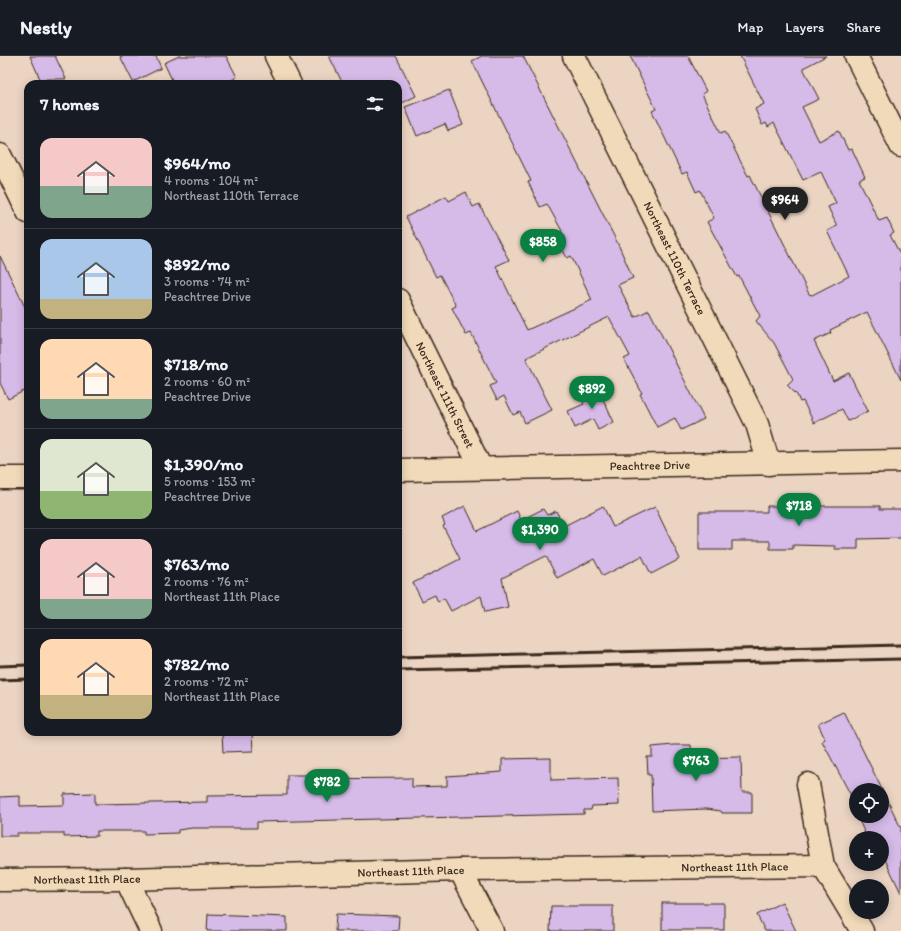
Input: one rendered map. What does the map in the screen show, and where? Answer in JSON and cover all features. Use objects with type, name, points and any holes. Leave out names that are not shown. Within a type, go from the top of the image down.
[{"type":"street","points":[[276,56],[288,80]]},
{"type":"street","name":"Northeast 110th Terrace","points":[[574,56],[757,424],[769,464]]},
{"type":"street","points":[[856,56],[901,146]]},
{"type":"street","points":[[0,156],[24,204]]},
{"type":"street","name":"Northeast 111th Street","points":[[402,308],[481,468]]},
{"type":"street","name":"Peachtree Drive","points":[[402,470],[901,461]]},
{"type":"street","points":[[0,478],[24,478]]},
{"type":"street","points":[[808,784],[823,866],[862,931]]},
{"type":"street","name":"Northeast 11th Place","points":[[0,880],[126,879],[460,870],[823,866]]},
{"type":"street","points":[[460,870],[492,931]]},
{"type":"street","points":[[126,879],[151,931]]},
{"type":"building","points":[[30,56],[55,56],[66,79],[40,79]]},
{"type":"building","points":[[120,56],[156,56],[161,68],[137,80],[132,80]]},
{"type":"building","points":[[179,56],[226,56],[237,77],[231,80],[172,80],[164,63]]},
{"type":"building","points":[[329,56],[396,56],[416,96],[402,103],[402,80],[341,80]]},
{"type":"building","points":[[482,56],[523,56],[618,244],[633,278],[618,285],[635,317],[649,310],[704,419],[681,430],[675,418],[657,427],[640,394],[642,393],[624,359],[630,356],[609,317],[526,358],[552,410],[525,423],[520,412],[513,415],[504,396],[497,400],[490,386],[496,383],[471,333],[466,335],[452,308],[456,306],[440,275],[436,277],[406,217],[446,196],[449,201],[466,192],[473,207],[479,204],[509,260],[496,266],[527,330],[592,300],[571,256],[567,258],[555,235],[562,231],[547,204],[540,207],[528,182],[531,181],[472,61]]},
{"type":"building","points":[[630,56],[688,56],[706,91],[702,94],[721,133],[725,131],[748,176],[750,175],[809,294],[812,295],[849,276],[827,231],[837,226],[828,207],[836,203],[821,172],[803,180],[774,123],[768,127],[766,123],[762,125],[755,109],[764,104],[740,56],[826,56],[803,68],[819,99],[802,107],[819,141],[839,131],[848,150],[852,149],[865,177],[859,180],[879,221],[887,218],[894,233],[890,235],[901,256],[901,380],[867,312],[830,330],[831,333],[814,341],[833,381],[849,373],[868,411],[848,421],[842,409],[814,423],[803,401],[800,402],[797,395],[787,385],[793,379],[774,343],[756,321],[760,316],[739,276],[737,277],[707,222],[714,218],[700,190],[696,192],[687,172],[682,174],[652,111],[656,109]]},
{"type":"building","points":[[449,90],[463,125],[448,131],[445,124],[417,136],[405,107]]},
{"type":"building","points":[[0,256],[24,305],[24,391],[8,399],[0,383]]},
{"type":"building","points":[[596,385],[614,422],[598,430],[593,419],[575,428],[568,411],[584,404],[579,393]]},
{"type":"building","points":[[465,506],[477,531],[517,511],[521,520],[543,509],[547,515],[556,511],[564,526],[603,506],[613,527],[655,507],[680,559],[651,574],[642,556],[603,576],[594,559],[557,578],[546,556],[502,578],[508,607],[485,612],[481,596],[451,611],[444,598],[438,602],[435,595],[422,601],[413,583],[460,559],[443,526],[445,525],[442,518]]},
{"type":"building","points":[[767,506],[880,506],[880,509],[901,509],[901,538],[858,539],[858,549],[835,549],[835,546],[793,545],[793,549],[770,549],[770,541],[732,541],[732,550],[699,550],[699,512],[767,512]]},
{"type":"building","points":[[844,712],[879,783],[849,783],[849,792],[822,741],[825,739],[818,724]]},
{"type":"building","points":[[222,736],[252,736],[253,751],[223,752]]},
{"type":"building","points":[[691,745],[692,758],[741,757],[742,792],[752,792],[752,813],[722,813],[721,811],[706,809],[652,811],[651,775],[648,775],[647,757],[652,757],[652,747]]},
{"type":"building","points":[[551,758],[551,780],[618,778],[619,805],[592,806],[591,810],[584,810],[584,814],[257,822],[257,828],[192,828],[178,830],[178,833],[144,834],[144,831],[97,831],[97,836],[64,837],[64,833],[17,833],[17,836],[0,836],[0,797],[20,796],[20,806],[64,805],[64,794],[95,793],[95,804],[207,802],[207,796],[287,795],[287,775],[310,775],[311,779],[412,778],[412,787],[447,786],[447,776],[502,772],[502,759]]},
{"type":"building","points":[[889,804],[901,828],[901,893],[889,868],[889,831],[864,831],[860,823],[889,823]]},
{"type":"building","points":[[782,902],[796,931],[765,931],[757,915]]},
{"type":"building","points":[[662,903],[724,903],[724,930],[662,930]]},
{"type":"building","points":[[551,906],[613,906],[613,931],[550,931]]},
{"type":"building","points":[[208,914],[287,917],[287,931],[207,931]]},
{"type":"building","points":[[336,914],[399,916],[398,931],[335,931]]},
{"type":"railway","points":[[402,657],[901,645]]},
{"type":"railway","points":[[402,670],[901,659]]},
{"type":"railway","points":[[0,666],[24,665]]},
{"type":"railway","points":[[0,680],[24,679]]}]
